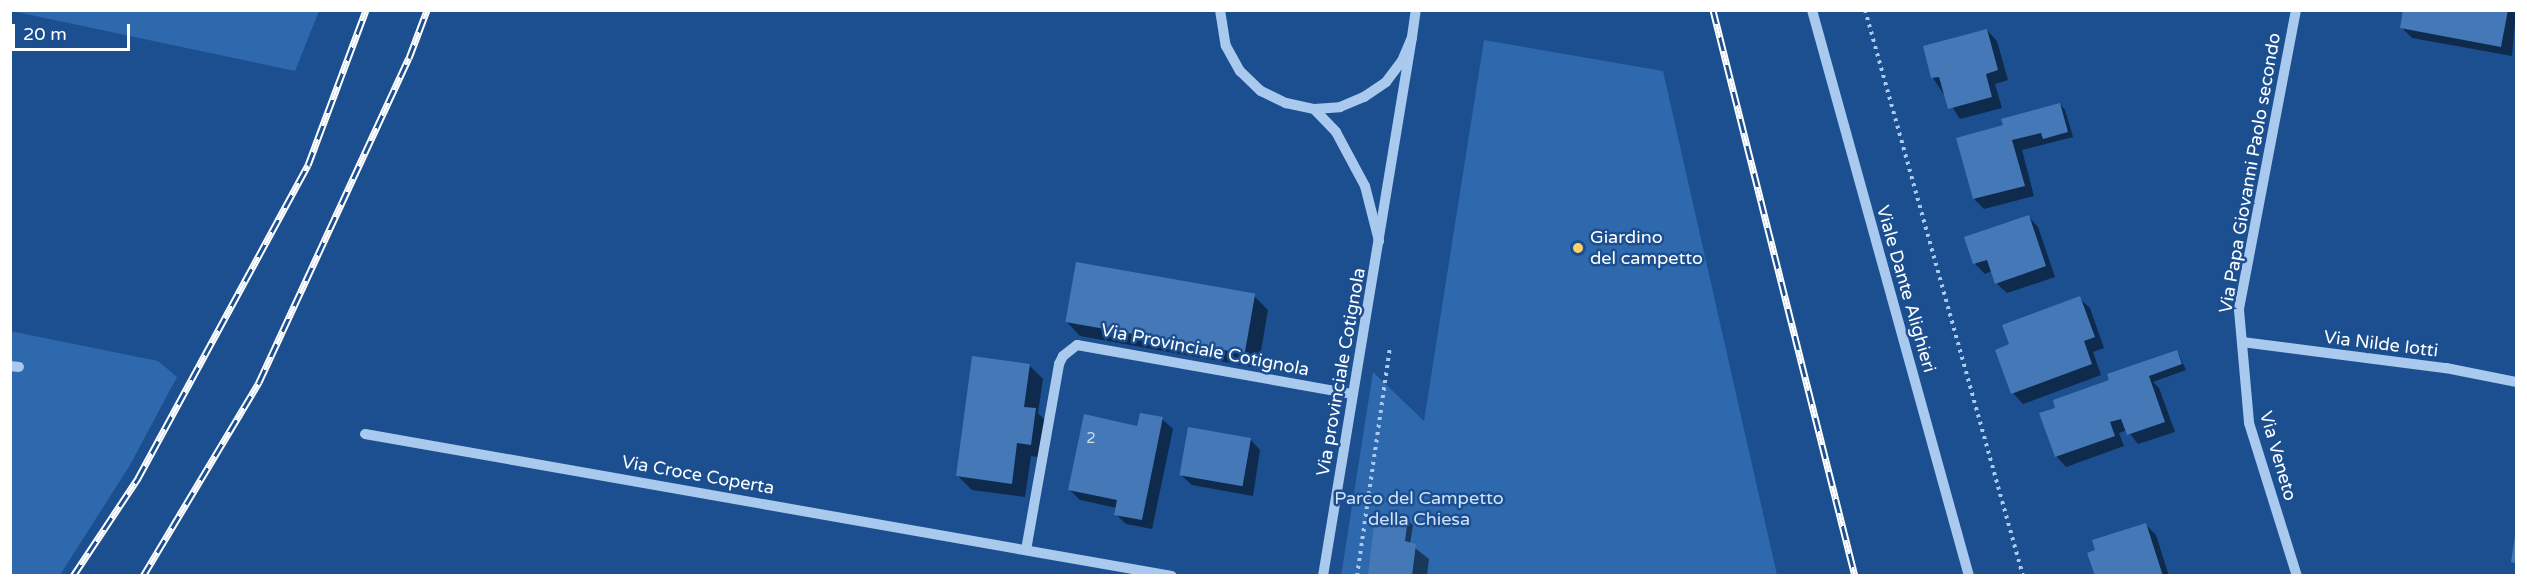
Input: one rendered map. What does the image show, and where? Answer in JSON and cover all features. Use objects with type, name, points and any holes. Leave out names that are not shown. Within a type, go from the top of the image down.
[{"type":"street","name":"Via Provinciale Cotignola","points":[[1220,10],[1226,46],[1240,71],[1261,91],[1286,104],[1314,109],[1340,106],[1364,97],[1386,82],[1402,61],[1412,37]]},
{"type":"street","name":"Via Provinciale Cotignola","points":[[1380,245],[1416,10]]},
{"type":"street","name":"Viale Dante Alighieri","points":[[1812,10],[1969,576]]},
{"type":"street","name":"Via Papa Giovanni Paolo secondo","points":[[2242,342],[2239,310],[2296,10]]},
{"type":"street","name":"Via Provinciale Cotignola","points":[[1314,109],[1336,132],[1365,186],[1380,245]]},
{"type":"street","name":"Via provinciale Cotignola","points":[[1323,576],[1380,245]]},
{"type":"street","name":"Via Nilde Iotti","points":[[2242,342],[2446,368],[2517,382]]},
{"type":"street","name":"Via Veneto","points":[[2242,342],[2249,423],[2297,576]]},
{"type":"street","name":"Via Provinciale Cotignola","points":[[1026,549],[1059,364],[1069,349],[1086,344],[1353,394]]},
{"type":"street","name":"Via Croce Coperta","points":[[365,434],[1172,576]]},
{"type":"path","points":[[1865,10],[2023,576]]},
{"type":"green space","points":[[319,10],[295,71],[12,11]]},
{"type":"green space","name":"Giardino del campetto","points":[[1484,40],[1663,71],[1777,575],[1341,576],[1373,372],[1424,421]]},
{"type":"green space","points":[[10,331],[158,361],[177,377],[130,465],[60,575],[11,575]]},
{"type":"building","points":[[2403,10],[2508,10],[2501,47],[2400,28]]},
{"type":"building","points":[[1987,29],[1998,70],[1986,74],[1992,97],[1948,109],[1939,77],[1931,78],[1923,46]]},
{"type":"building","points":[[2060,103],[2068,132],[2043,139],[2041,133],[2012,140],[2025,186],[1973,199],[1956,138],[2003,125],[2001,119]]},
{"type":"building","points":[[2029,215],[2046,266],[1995,284],[1987,260],[1973,264],[1964,237]]},
{"type":"building","points":[[1076,262],[1255,294],[1245,354],[1065,322]]},
{"type":"building","points":[[2080,296],[2095,337],[2084,341],[2092,364],[2011,394],[1995,350],[2009,344],[2002,325]]},
{"type":"building","points":[[2177,350],[2182,364],[2149,376],[2165,422],[2127,435],[2121,419],[2110,422],[2115,436],[2055,457],[2039,413],[2055,408],[2053,400],[2109,380],[2107,374]]},
{"type":"building","points":[[972,356],[1030,364],[1024,407],[1036,408],[1031,445],[1017,443],[1012,484],[956,476]]},
{"type":"building","points":[[1140,413],[1163,417],[1142,520],[1114,515],[1117,500],[1068,490],[1084,414],[1137,426]]},
{"type":"building","points":[[1188,427],[1251,438],[1243,486],[1179,475]]},
{"type":"building","points":[[1375,515],[1408,519],[1405,541],[1416,544],[1412,576],[1368,576]]},
{"type":"building","points":[[2146,523],[2163,576],[2095,576],[2087,553],[2095,550],[2092,540]]},
{"type":"building","points":[[2516,536],[2516,563],[2511,562]]},
{"type":"railway","points":[[73,576],[138,478],[308,165],[366,10]]},
{"type":"railway","points":[[143,576],[259,382],[409,58],[427,10]]},
{"type":"railway","points":[[1713,10],[1855,576]]},
{"type":"place","name":"Giardino del campetto","points":[[1578,248]]},
{"type":"park label","name":"Parco del Campetto della Chiesa","points":[[1419,509]]}]
